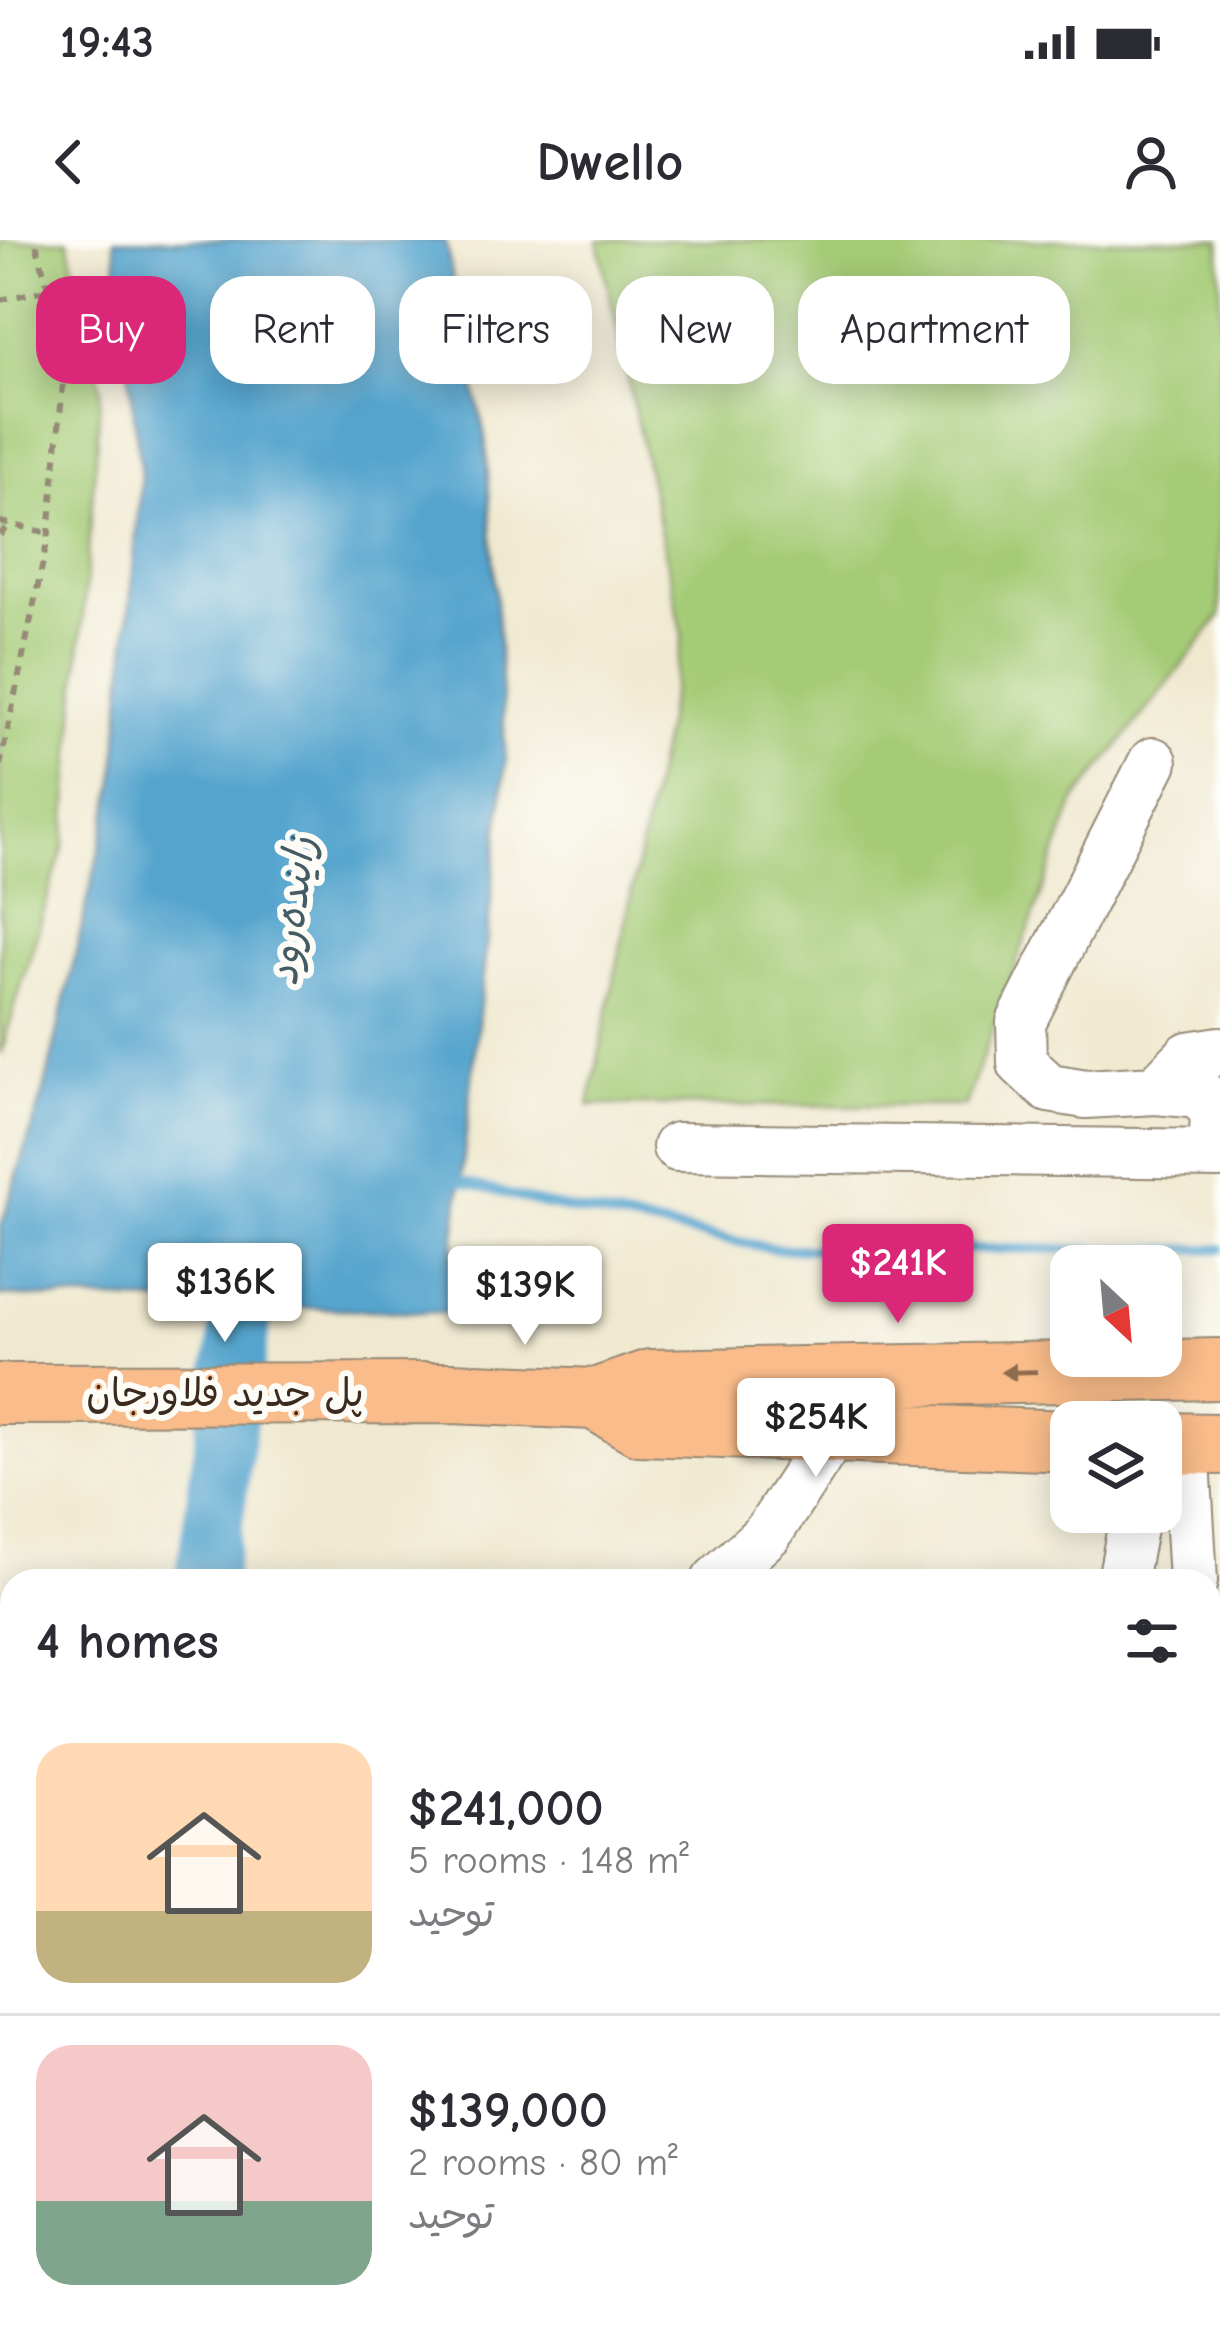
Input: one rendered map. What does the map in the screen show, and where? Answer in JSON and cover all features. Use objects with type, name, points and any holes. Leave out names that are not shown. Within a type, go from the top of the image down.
[{"type":"main road","points":[[595,1399],[650,1380],[1220,1369]]},
{"type":"main road","name":"پل جدید فلاورجان","points":[[0,1394],[450,1393],[595,1399]]},
{"type":"main road","points":[[595,1399],[640,1425],[1050,1440]]},
{"type":"street","points":[[677,1147],[1217,1154],[1215,1114],[1201,1094],[1156,1090],[1086,1094],[1049,1088],[1022,1063],[1021,1022],[1154,762]]},
{"type":"street","points":[[1156,1090],[1189,1057],[1220,1052]]},
{"type":"street","points":[[729,1569],[768,1533],[834,1432]]},
{"type":"street","points":[[1182,1472],[1189,1443]]},
{"type":"street","points":[[1124,1569],[1132,1533]]},
{"type":"street","points":[[1182,1533],[1190,1569]]},
{"type":"path","points":[[35,240],[43,276]]},
{"type":"path","points":[[0,300],[36,292]]},
{"type":"path","points":[[0,766],[49,532],[63,384]]},
{"type":"path","points":[[0,535],[4,524],[49,532]]},
{"type":"green space","points":[[0,240],[68,240],[76,276],[36,276],[36,384],[100,384],[101,388],[65,841],[0,1056]]},
{"type":"green space","points":[[598,240],[1220,240],[1220,617],[1075,801],[965,1106],[589,1105],[683,636],[629,384],[774,384],[774,276],[616,276],[616,324]]},
{"type":"water","points":[[114,240],[445,240],[452,276],[399,276],[399,384],[474,384],[486,442],[506,760],[447,1313],[0,1296],[0,1229],[44,1091],[115,781],[141,476],[130,384],[186,384],[186,276],[118,276]]},
{"type":"waterway","points":[[450,1178],[541,1204],[776,1249],[1220,1249]]},
{"type":"waterway","name":"زاینده‌رود","points":[[207,1569],[254,1224]]}]
